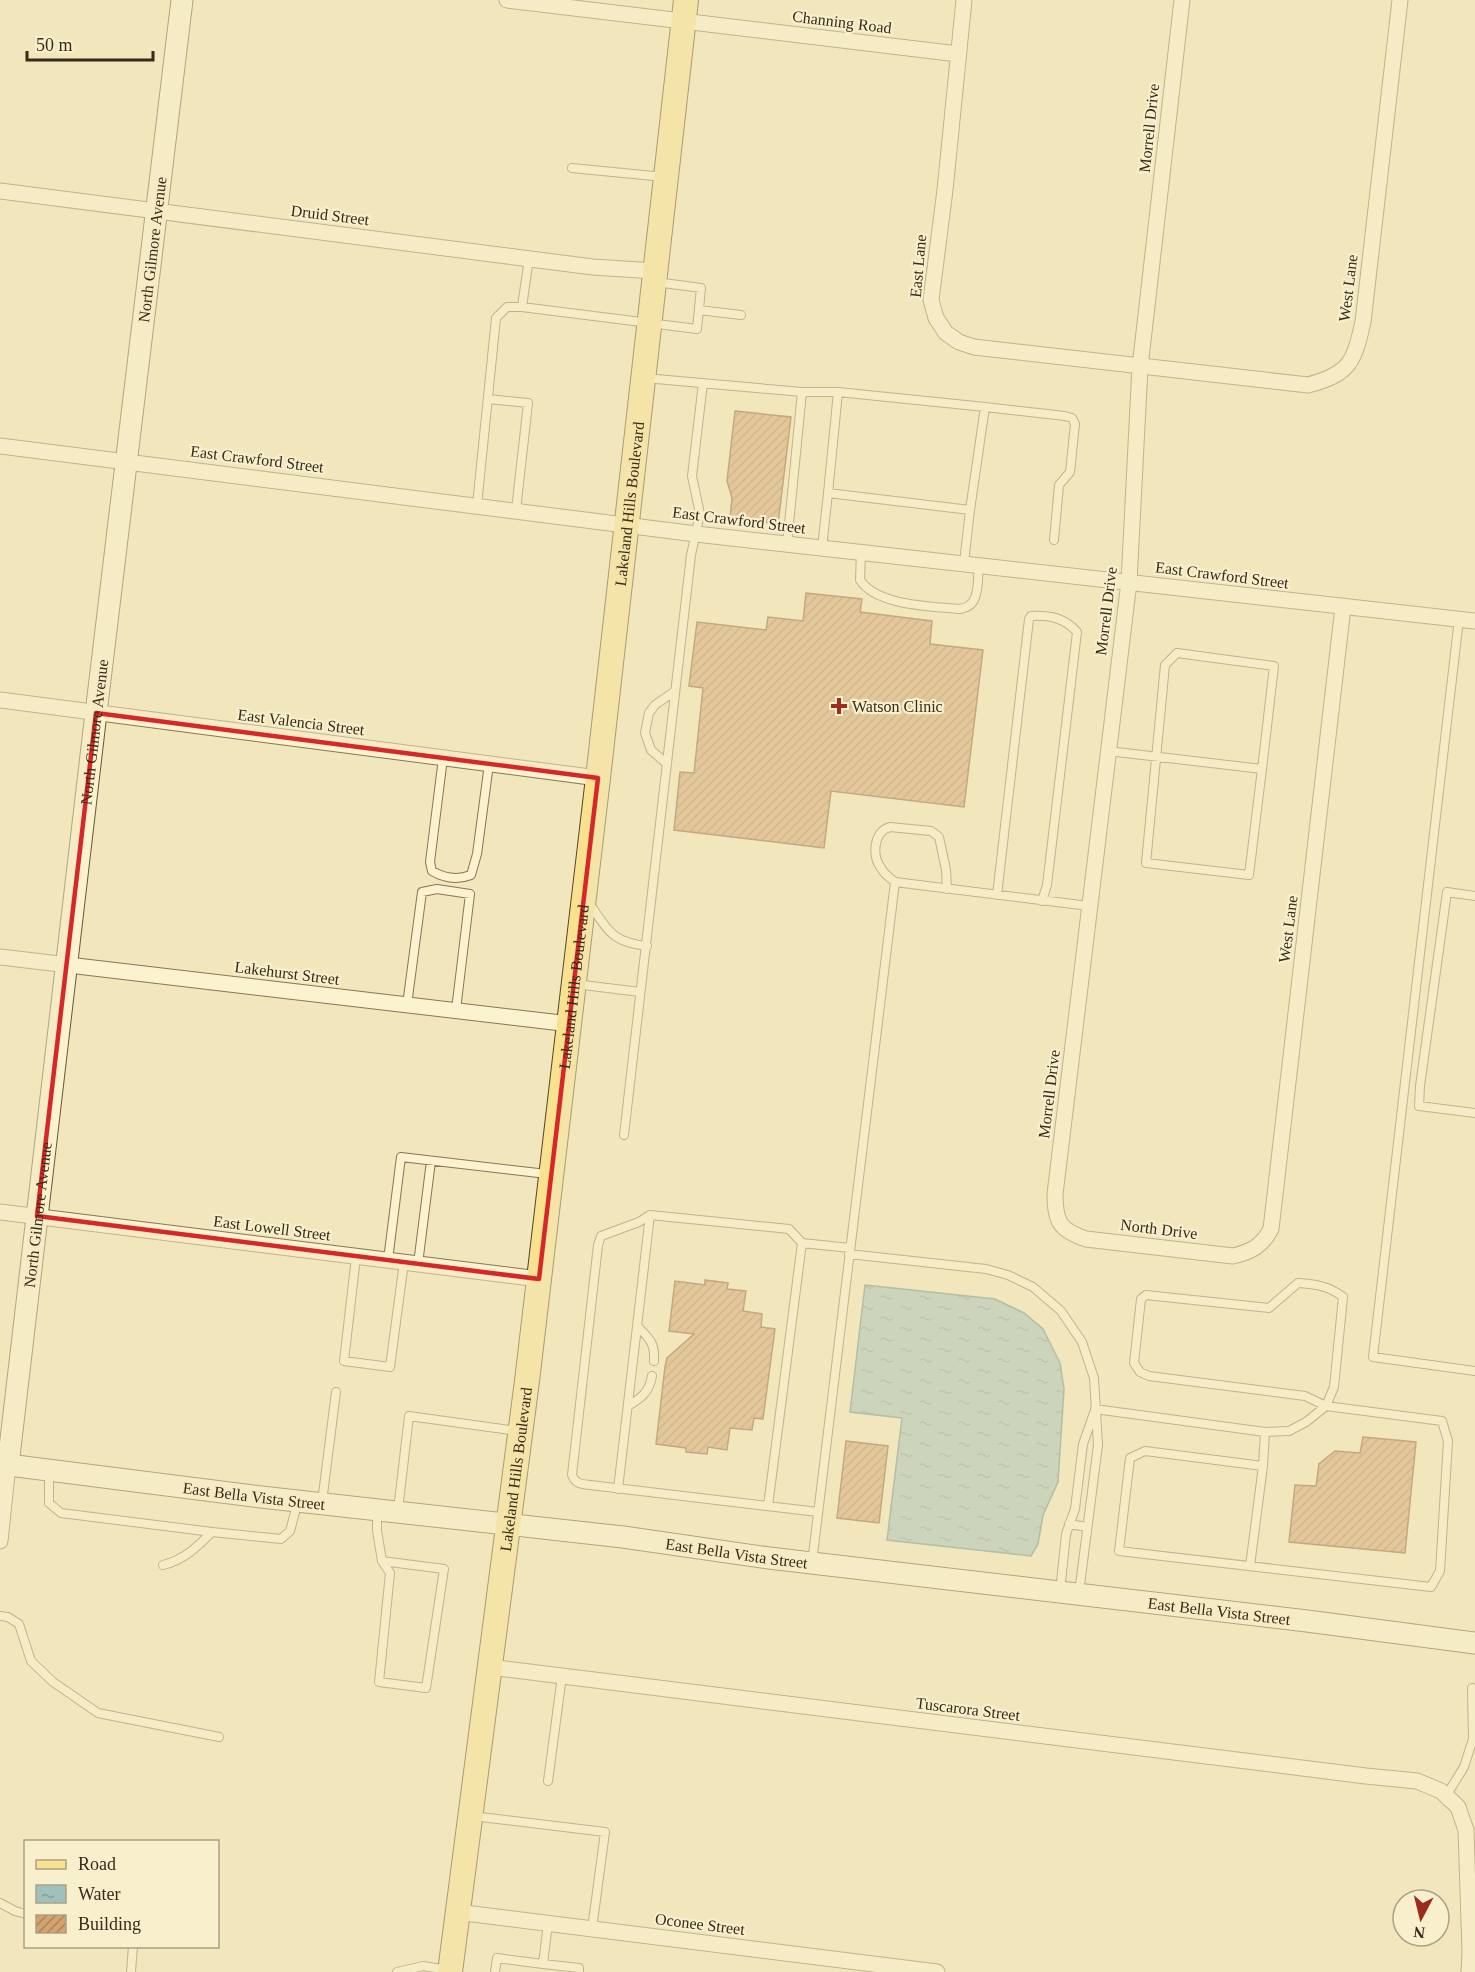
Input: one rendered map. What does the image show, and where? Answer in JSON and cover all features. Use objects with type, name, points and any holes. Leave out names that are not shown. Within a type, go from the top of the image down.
[{"type":"main road","name":"Lakeland Hills Boulevard","points":[[450,1971],[552,1175],[685,11]]},
{"type":"street","name":"North Gilmore Avenue","points":[[4,1464],[36,1216],[182,0]]},
{"type":"street","name":"Channing Road","points":[[507,0],[685,11],[958,54]]},
{"type":"street","name":"East Lane","points":[[964,0],[945,190],[932,282],[931,300],[936,318],[946,333],[959,342],[974,347],[1140,367]]},
{"type":"street","name":"Morrell Drive","points":[[1060,1224],[1055,1213],[1055,1194],[1129,582],[1140,367],[1182,0]]},
{"type":"street","name":"West Lane","points":[[1140,367],[1308,385],[1328,380],[1345,369],[1356,351],[1363,322],[1400,0]]},
{"type":"street","name":"Druid Street","points":[[0,191],[655,276]]},
{"type":"street","name":"East Crawford Street","points":[[0,446],[696,534],[1475,621]]},
{"type":"street","name":"West Lane","points":[[1255,1248],[1266,1239],[1271,1230],[1343,607]]},
{"type":"street","name":"East Valencia Street","points":[[0,700],[598,778]]},
{"type":"street","name":"Lakehurst Street","points":[[0,957],[570,1024]]},
{"type":"street","name":"East Lowell Street","points":[[0,1212],[539,1279]]},
{"type":"street","name":"North Drive","points":[[1060,1224],[1074,1235],[1086,1239],[1233,1256],[1255,1248]]},
{"type":"street","name":"East Bella Vista Street","points":[[4,1464],[298,1501],[509,1523],[812,1563],[1475,1643]]},
{"type":"street","points":[[0,1541],[4,1464]]},
{"type":"street","name":"Tuscarora Street","points":[[490,1667],[1417,1781],[1443,1793]]},
{"type":"street","points":[[1443,1793],[1458,1807],[1466,1830],[1469,1972]]},
{"type":"street","name":"Oconee Street","points":[[457,1912],[937,1972]]},
{"type":"lane","points":[[572,168],[666,177]]},
{"type":"lane","points":[[522,307],[529,258]]},
{"type":"lane","points":[[477,505],[496,318],[507,307],[522,307],[697,329],[701,288],[655,276]]},
{"type":"lane","points":[[699,310],[741,315]]},
{"type":"lane","points":[[644,378],[802,393],[838,392],[1065,416],[1074,420],[1076,424],[1070,472],[1059,485],[1054,540]]},
{"type":"lane","points":[[624,1135],[691,555],[700,514],[692,476],[702,383]]},
{"type":"lane","points":[[822,548],[838,392]]},
{"type":"lane","points":[[787,544],[802,393]]},
{"type":"lane","points":[[488,399],[528,403],[516,510]]},
{"type":"lane","points":[[861,552],[860,580],[871,592],[888,599],[959,609],[972,606],[975,600],[970,510],[986,407]]},
{"type":"lane","points":[[828,493],[970,510]]},
{"type":"lane","points":[[997,895],[1029,619],[1033,615],[1057,618],[1068,622],[1077,632],[1047,885],[1042,901]]},
{"type":"lane","points":[[1459,619],[1373,1357],[1475,1371]]},
{"type":"lane","points":[[1177,653],[1274,666],[1262,769],[1249,875],[1146,864],[1165,665],[1177,653]]},
{"type":"lane","points":[[667,764],[651,750],[645,733],[649,713],[655,705],[675,692]]},
{"type":"lane","points":[[1108,751],[1262,769]]},
{"type":"lane","points":[[443,758],[430,862],[432,872],[440,876],[461,879],[471,875],[477,854],[489,764]]},
{"type":"lane","points":[[947,889],[946,870],[939,837],[931,831],[890,827],[884,829],[877,837],[874,852],[880,867],[895,882],[947,889],[1042,901],[1089,906]]},
{"type":"lane","points":[[812,1563],[895,882]]},
{"type":"lane","points":[[407,1005],[422,892],[437,889],[470,894],[456,1010]]},
{"type":"lane","points":[[1475,896],[1447,892],[1419,1106],[1475,1113]]},
{"type":"lane","points":[[584,896],[610,934],[634,945],[647,946]]},
{"type":"lane","points":[[574,984],[640,992]]},
{"type":"lane","points":[[404,1262],[401,1157],[552,1175]]},
{"type":"lane","points":[[356,1257],[344,1361],[390,1367],[404,1262],[431,1161]]},
{"type":"lane","points":[[818,1512],[618,1489],[574,1481],[572,1475],[601,1236],[639,1222],[650,1215],[789,1229],[802,1243],[986,1269],[1008,1275],[1033,1287],[1061,1311],[1082,1342],[1094,1378],[1098,1445],[1088,1527],[1069,1593]]},
{"type":"lane","points":[[618,1489],[650,1215]]},
{"type":"lane","points":[[768,1506],[802,1243]]},
{"type":"lane","points":[[1095,1409],[1265,1432],[1289,1431],[1306,1422],[1326,1406],[1334,1387],[1343,1297],[1332,1288],[1298,1283],[1269,1308],[1146,1295],[1141,1299],[1134,1363],[1140,1372],[1149,1376],[1305,1396],[1326,1406],[1442,1420],[1448,1441],[1440,1571],[1431,1587],[1119,1551],[1130,1458],[1145,1451],[1263,1466]]},
{"type":"lane","points":[[638,1326],[655,1348],[654,1361]]},
{"type":"lane","points":[[628,1406],[650,1388],[652,1377]]},
{"type":"lane","points":[[322,1503],[336,1392]]},
{"type":"lane","points":[[1069,1593],[1066,1534],[1075,1509],[1083,1444],[1095,1409]]},
{"type":"lane","points":[[382,1560],[444,1569],[426,1688],[379,1682],[390,1573],[382,1560],[377,1531],[387,1511],[409,1416],[521,1431]]},
{"type":"lane","points":[[1250,1566],[1265,1432]]},
{"type":"lane","points":[[49,1470],[49,1503],[61,1513],[212,1532],[281,1539],[290,1531],[298,1501]]},
{"type":"lane","points":[[1069,1524],[1088,1527]]},
{"type":"lane","points":[[164,1564],[182,1558],[194,1550],[212,1532]]},
{"type":"lane","points":[[0,1616],[8,1617],[19,1624],[31,1661],[53,1682],[98,1713],[219,1737]]},
{"type":"lane","points":[[548,1781],[562,1676]]},
{"type":"lane","points":[[1443,1793],[1464,1767],[1474,1739],[1472,1688]]},
{"type":"lane","points":[[471,1816],[605,1832],[592,1929]]},
{"type":"lane","points":[[0,1903],[24,1913]]},
{"type":"lane","points":[[543,1964],[548,1923]]},
{"type":"lane","points":[[130,1972],[133,1948]]},
{"type":"lane","points":[[495,1972],[497,1958],[579,1968],[579,1972]]},
{"type":"lane","points":[[397,1972],[423,1966],[450,1971]]},
{"type":"highlighted area","points":[[96,713],[598,778],[539,1279],[37,1216]]},
{"type":"water","points":[[865,1285],[995,1299],[1024,1313],[1043,1329],[1060,1363],[1064,1389],[1058,1482],[1043,1515],[1038,1544],[1031,1556],[887,1540],[902,1418],[850,1412]]},
{"type":"building","points":[[735,411],[791,417],[778,524],[730,518],[732,498],[727,481]]},
{"type":"building","name":"Watson Clinic","points":[[806,593],[862,599],[860,612],[932,621],[930,644],[983,650],[964,807],[831,791],[824,848],[674,830],[680,772],[694,773],[703,688],[689,686],[697,622],[766,630],[768,617],[803,621]]},
{"type":"building","points":[[705,1280],[728,1283],[727,1289],[746,1291],[743,1311],[762,1314],[761,1327],[775,1329],[763,1419],[754,1418],[752,1430],[730,1428],[727,1450],[708,1447],[707,1454],[686,1452],[686,1448],[656,1444],[667,1358],[694,1334],[669,1331],[675,1281],[705,1285]]},
{"type":"building","points":[[1363,1437],[1416,1442],[1405,1553],[1289,1542],[1295,1485],[1316,1486],[1319,1464],[1335,1451],[1360,1453]]},
{"type":"building","points":[[846,1441],[888,1446],[879,1523],[837,1518]]},
{"type":"place","name":"Watson Clinic","points":[[839,706]]}]
